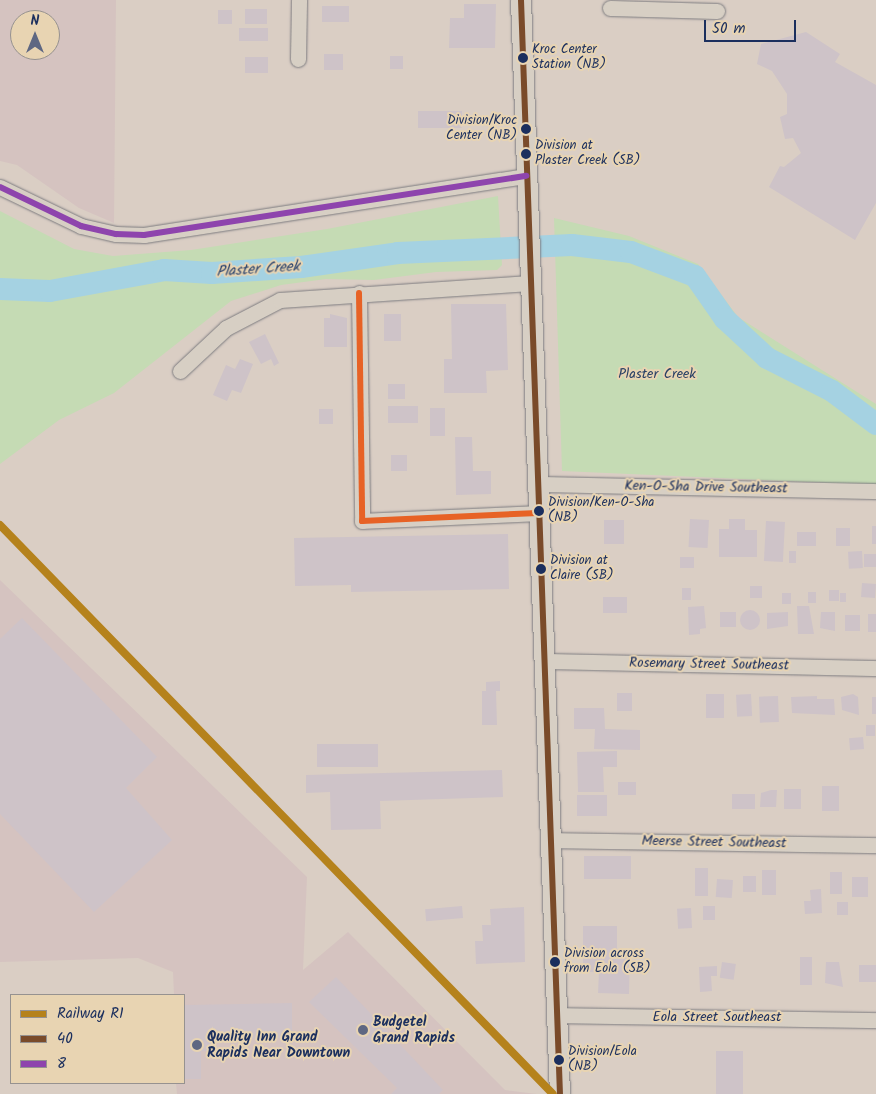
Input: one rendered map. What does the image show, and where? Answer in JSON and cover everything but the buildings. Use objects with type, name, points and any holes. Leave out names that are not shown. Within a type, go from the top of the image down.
[{"type":"main road","points":[[521,0],[529,274],[560,1094]]},
{"type":"street","points":[[298,0],[298,59]]},
{"type":"street","points":[[610,8],[695,5],[717,11]]},
{"type":"street","points":[[0,187],[81,226],[116,234],[144,235],[526,186]]},
{"type":"street","points":[[180,371],[213,339],[260,307],[309,295],[360,293],[529,274]]},
{"type":"street","points":[[360,293],[362,521],[538,513]]},
{"type":"street","name":"Ken-O-Sha Drive Southeast","points":[[537,484],[876,491]]},
{"type":"street","name":"Rosemary Street Southeast","points":[[543,661],[876,668]]},
{"type":"street","name":"Meerse Street Southeast","points":[[551,840],[876,845]]},
{"type":"street","name":"Eola Street Southeast","points":[[557,1015],[876,1020]]},
{"type":"shaded area","points":[[0,0],[116,0],[114,223],[79,208],[17,165],[0,161]]},
{"type":"shaded area","points":[[0,580],[307,877],[303,970],[348,932],[505,1090],[537,1094],[177,1094],[176,1084],[185,1084],[185,994],[174,994],[173,972],[138,958],[0,962]]},
{"type":"green space","name":"Plaster Creek","points":[[498,196],[502,265],[497,270],[436,272],[374,280],[326,279],[281,285],[231,301],[114,393],[59,420],[0,464],[0,211],[74,249],[113,256],[191,250],[327,229]]},
{"type":"green space","name":"Plaster Creek","points":[[554,218],[629,236],[698,264],[738,317],[876,404],[876,485],[562,471]]},
{"type":"waterway","name":"Plaster Creek","points":[[0,289],[50,291],[164,270],[212,273],[301,267],[398,253],[572,245],[631,252],[695,276],[725,319],[767,358],[832,391],[876,424]]},
{"type":"rail line","name":"R1","points":[[0,525],[553,1094]]},
{"type":"transit line","name":"40","points":[[521,0],[560,1094]]},
{"type":"transit line","name":"8","points":[[0,187],[81,226],[116,234],[144,235],[526,176]]},
{"type":"transit line","points":[[359,293],[362,521],[538,513]]},
{"type":"place","name":"Kroc Center Station (NB)","points":[[523,58]]},
{"type":"place","name":"Division/Kroc Center (NB)","points":[[526,129]]},
{"type":"place","name":"Division at Plaster Creek (SB)","points":[[526,154]]},
{"type":"place","name":"Division/Ken-O-Sha (NB)","points":[[539,511]]},
{"type":"place","name":"Division at Claire (SB)","points":[[541,569]]},
{"type":"place","name":"Division across from Eola (SB)","points":[[555,962]]},
{"type":"place","name":"Budgetel Grand Rapids","points":[[363,1030]]},
{"type":"place","name":"Quality Inn Grand Rapids Near Downtown","points":[[197,1045]]},
{"type":"place","name":"Division/Eola (NB)","points":[[559,1060]]}]
